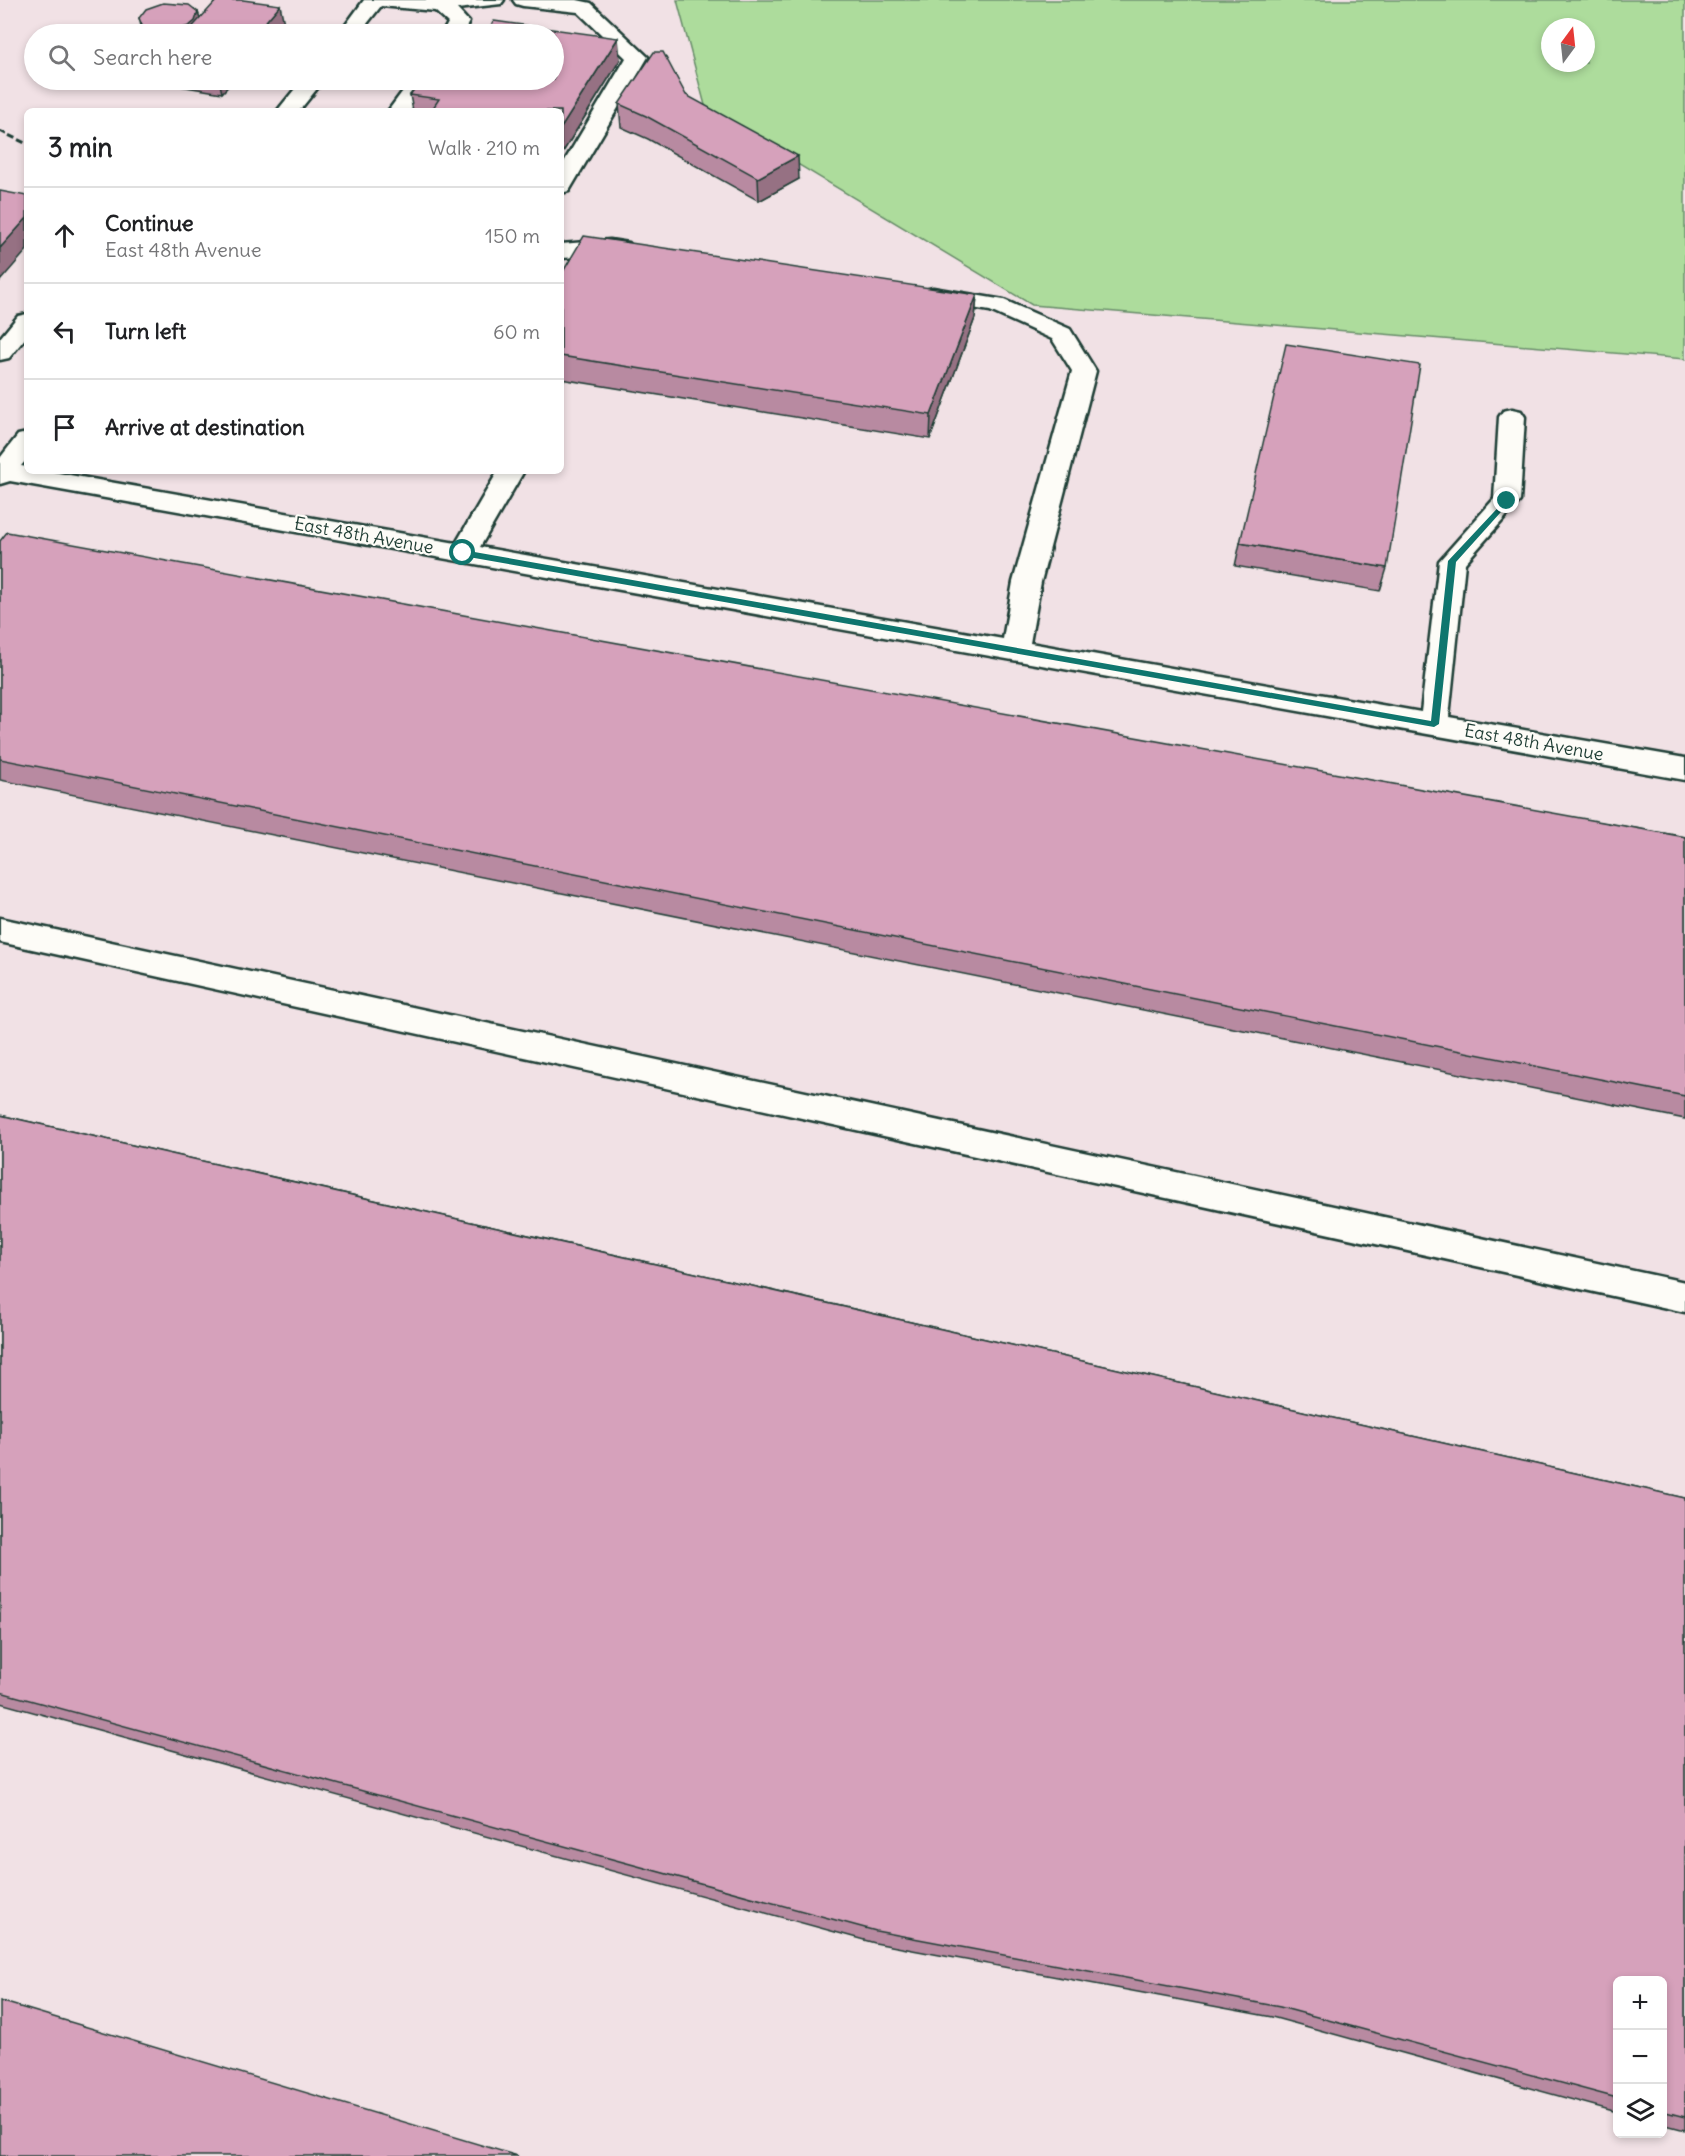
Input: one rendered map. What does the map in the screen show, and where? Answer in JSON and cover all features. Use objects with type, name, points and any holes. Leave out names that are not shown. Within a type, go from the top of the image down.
[{"type":"street","points":[[357,24],[375,0]]},
{"type":"street","points":[[380,0],[425,6],[494,0]]},
{"type":"street","points":[[523,0],[584,8],[637,57],[564,181]]},
{"type":"street","points":[[440,5],[459,22],[458,24]]},
{"type":"street","points":[[290,108],[305,90]]},
{"type":"street","points":[[401,108],[414,90]]},
{"type":"street","points":[[564,251],[610,247],[645,252]]},
{"type":"street","points":[[914,292],[996,305],[1061,333],[1084,371],[1027,582],[1015,650]]},
{"type":"street","points":[[0,353],[24,325]]},
{"type":"street","points":[[1434,724],[1452,561],[1507,501],[1512,417]]},
{"type":"street","points":[[1,473],[24,445]]},
{"type":"street","name":"East 48th Avenue","points":[[1,473],[1685,769]]},
{"type":"street","points":[[463,553],[509,474]]},
{"type":"street","points":[[0,930],[1685,1297]]},
{"type":"green space","points":[[677,0],[1685,0],[1685,359],[1032,305],[706,109]]},
{"type":"building","points":[[217,0],[243,0],[280,5],[264,24],[195,24]]},
{"type":"building","points":[[163,3],[189,5],[198,12],[191,24],[141,24],[139,18],[146,9]]},
{"type":"building","points":[[494,21],[516,24],[492,24]]},
{"type":"building","points":[[564,31],[618,38],[564,123],[564,108],[433,108],[439,99],[410,95],[414,90],[564,90]]},
{"type":"building","points":[[654,52],[663,52],[686,95],[798,156],[758,178],[646,116],[619,104]]},
{"type":"building","points":[[0,191],[24,195],[24,221],[0,248]]},
{"type":"building","points":[[584,236],[977,295],[931,415],[564,356],[564,270]]},
{"type":"building","points":[[1286,344],[1420,365],[1387,568],[1240,543]]},
{"type":"building","points":[[7,532],[1685,837],[1685,1096],[0,759],[0,541]]},
{"type":"building","points":[[0,1115],[1685,1498],[1685,2117],[1667,2112],[1667,1976],[1613,1976],[1613,2097],[1280,2007],[876,1931],[0,1692]]},
{"type":"building","points":[[0,2001],[518,2156],[0,2156]]},
{"type":"railway","points":[[0,131],[24,143]]},
{"type":"route","points":[[463,553],[1434,724],[1452,561],[1507,501]]}]
